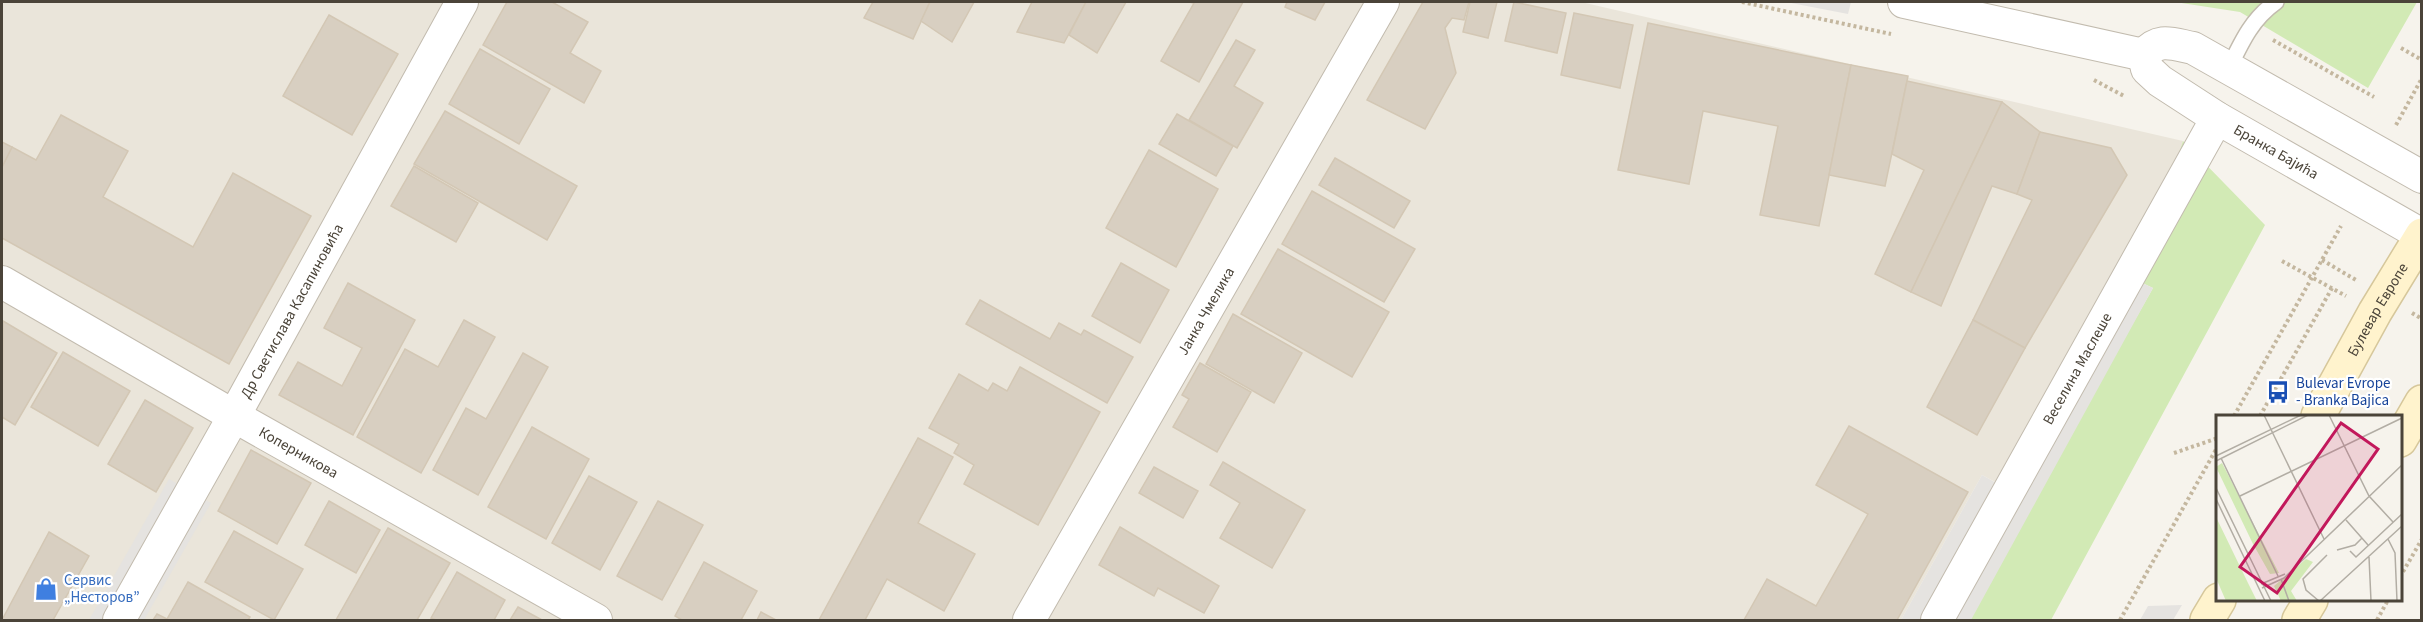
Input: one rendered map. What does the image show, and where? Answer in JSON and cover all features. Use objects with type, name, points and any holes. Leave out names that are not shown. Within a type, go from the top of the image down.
[{"type":"main road","name":"Булевар Европе","points":[[2319,415],[2375,312],[2421,235]]},
{"type":"main road","points":[[2402,436],[2421,402]]},
{"type":"main road","points":[[2207,621],[2218,601]]},
{"type":"main road","points":[[2299,621],[2310,601]]},
{"type":"street","name":"Др Светислава Касапиновића","points":[[119,621],[462,2]]},
{"type":"street","name":"Јанка Чмелика","points":[[1029,621],[1383,2]]},
{"type":"street","points":[[1904,2],[2144,55],[2152,46],[2164,43],[2193,48],[2421,177]]},
{"type":"street","name":"Бранка Бајића","points":[[2144,55],[2147,69],[2160,81],[2217,118],[2421,235]]},
{"type":"street","name":"Веселина Маслеше","points":[[1937,621],[2217,118]]},
{"type":"street","name":"Коперникова","points":[[2,282],[596,621]]},
{"type":"lane","points":[[2229,68],[2243,38],[2261,13],[2276,2]]},
{"type":"path","points":[[1742,2],[1894,35]]},
{"type":"path","points":[[2252,28],[2374,97]]},
{"type":"path","points":[[2401,48],[2421,60]]},
{"type":"path","points":[[2093,79],[2134,102]]},
{"type":"path","points":[[2380,154],[2421,81]]},
{"type":"path","points":[[2235,415],[2356,197]]},
{"type":"path","points":[[2282,261],[2375,312]]},
{"type":"path","points":[[2261,415],[2332,288]]},
{"type":"path","points":[[2174,453],[2216,438]]},
{"type":"path","points":[[2120,621],[2216,448]]},
{"type":"path","points":[[2402,573],[2421,539]]},
{"type":"path","points":[[2377,621],[2387,601]]},
{"type":"shaded area","points":[[2,2],[1581,2],[2183,141],[2136,280],[2010,490],[1982,475],[1901,620],[2,620]]},
{"type":"shaded area","points":[[1786,2],[1851,2],[1848,14]]},
{"type":"shaded area","points":[[2136,280],[2153,288],[1971,620],[1901,620],[1982,475],[2009,490]]},
{"type":"shaded area","points":[[169,479],[211,503],[144,620],[89,620]]},
{"type":"shaded area","points":[[2182,605],[2173,620],[2140,620],[2148,606]]},
{"type":"green space","points":[[2175,2],[2417,2],[2368,88],[2240,12]]},
{"type":"green space","points":[[2183,141],[2265,225],[2051,620],[1965,620],[2153,288],[2136,280]]},
{"type":"building","points":[[507,2],[552,2],[588,22],[570,53],[601,71],[584,103],[483,45]]},
{"type":"building","points":[[873,2],[930,2],[913,39],[864,18]]},
{"type":"building","points":[[930,2],[974,2],[952,42],[921,21]]},
{"type":"building","points":[[1032,2],[1086,2],[1064,43],[1017,32]]},
{"type":"building","points":[[1086,2],[1126,2],[1097,53],[1069,35]]},
{"type":"building","points":[[1189,2],[1243,2],[1199,82],[1161,61],[1194,3]]},
{"type":"building","points":[[1287,2],[1325,2],[1315,20],[1285,7]]},
{"type":"building","points":[[1423,2],[1469,2],[1464,20],[1452,18],[1445,28],[1456,73],[1425,129],[1367,100]]},
{"type":"building","points":[[1470,2],[1497,2],[1488,38],[1463,32]]},
{"type":"building","points":[[1514,2],[1566,13],[1557,53],[1505,41]]},
{"type":"building","points":[[1574,13],[1633,25],[1620,88],[1561,75]]},
{"type":"building","points":[[329,15],[398,54],[352,135],[283,96]]},
{"type":"building","points":[[1648,23],[1851,65],[1819,226],[1760,215],[1778,126],[1703,111],[1689,184],[1618,170]]},
{"type":"building","points":[[1236,40],[1255,50],[1234,86],[1263,103],[1237,148],[1189,120]]},
{"type":"building","points":[[480,49],[550,89],[519,144],[449,104]]},
{"type":"building","points":[[1851,65],[1908,76],[1885,186],[1829,175]]},
{"type":"building","points":[[1907,81],[2002,102],[1911,292],[1875,274],[1924,170],[1892,154]]},
{"type":"building","points":[[2002,102],[2040,132],[2017,194],[1992,186],[1941,306],[1911,292]]},
{"type":"building","points":[[445,111],[577,186],[547,240],[414,164]]},
{"type":"building","points":[[1177,114],[1233,146],[1216,176],[1159,144]]},
{"type":"building","points":[[61,115],[128,151],[103,197],[193,247],[233,173],[311,216],[229,364],[2,238],[2,167],[12,147],[36,160]]},
{"type":"building","points":[[2040,132],[2111,148],[2127,175],[2025,348],[1973,320],[2032,200],[2017,194]]},
{"type":"building","points":[[2,142],[12,147],[2,167]]},
{"type":"building","points":[[1149,150],[1218,189],[1176,267],[1106,228]]},
{"type":"building","points":[[1335,158],[1410,201],[1394,228],[1319,185]]},
{"type":"building","points":[[414,166],[478,203],[456,242],[391,206]]},
{"type":"building","points":[[1312,191],[1415,249],[1384,302],[1282,244]]},
{"type":"building","points":[[1278,249],[1389,312],[1352,377],[1241,314]]},
{"type":"building","points":[[1121,263],[1169,290],[1140,343],[1092,316]]},
{"type":"building","points":[[348,283],[415,320],[353,435],[279,395],[298,362],[342,386],[362,348],[324,328]]},
{"type":"building","points":[[980,300],[1050,339],[1059,323],[1081,335],[1084,330],[1133,357],[1107,403],[966,324]]},
{"type":"building","points":[[1233,314],[1302,353],[1274,403],[1206,364]]},
{"type":"building","points":[[464,320],[495,337],[421,473],[357,437],[405,349],[438,367]]},
{"type":"building","points":[[1973,320],[2025,348],[1977,435],[1927,407]]},
{"type":"building","points":[[3,321],[57,353],[15,425],[2,417]]},
{"type":"building","points":[[63,352],[130,391],[98,446],[31,407]]},
{"type":"building","points":[[523,353],[548,367],[478,495],[433,470],[466,408],[486,419]]},
{"type":"building","points":[[1200,363],[1251,392],[1217,452],[1173,427],[1189,399],[1182,395]]},
{"type":"building","points":[[1020,367],[1100,412],[1038,525],[964,484],[974,465],[954,453],[959,444],[929,428],[959,374],[988,391],[993,383],[1007,391]]},
{"type":"building","points":[[145,400],[193,428],[156,492],[108,464]]},
{"type":"building","points":[[1849,426],[1968,492],[1897,620],[1744,620],[1767,579],[1816,606],[1868,514],[1816,485]]},
{"type":"building","points":[[532,427],[589,459],[546,539],[488,507]]},
{"type":"building","points":[[918,438],[953,457],[918,523],[975,554],[944,611],[887,579],[865,620],[819,620]]},
{"type":"building","points":[[251,450],[311,483],[277,544],[218,511]]},
{"type":"building","points":[[1223,462],[1305,510],[1272,568],[1220,538],[1240,503],[1210,485]]},
{"type":"building","points":[[1154,467],[1198,491],[1183,518],[1139,493]]},
{"type":"building","points":[[589,476],[637,502],[600,570],[552,543]]},
{"type":"building","points":[[329,501],[380,530],[356,573],[305,545]]},
{"type":"building","points":[[658,501],[703,525],[662,600],[617,576]]},
{"type":"building","points":[[1120,527],[1219,586],[1204,613],[1158,588],[1154,596],[1099,565]]},
{"type":"building","points":[[388,528],[450,563],[417,620],[336,620]]},
{"type":"building","points":[[234,531],[303,569],[274,620],[205,582]]},
{"type":"building","points":[[49,532],[89,556],[53,620],[2,620]]},
{"type":"building","points":[[704,562],[757,591],[741,620],[682,620],[675,616]]},
{"type":"building","points":[[457,572],[505,600],[494,620],[436,620],[431,618]]},
{"type":"building","points":[[188,582],[250,617],[248,620],[153,620],[157,614],[167,619]]},
{"type":"building","points":[[518,607],[542,620],[510,620]]},
{"type":"building","points":[[761,612],[776,620],[757,620]]},
{"type":"place","name":"Bulevar Evrope - Branka Bajica","points":[[2278,392]]},
{"type":"place","name":"Сервис „Несторов”","points":[[46,589]]}]
